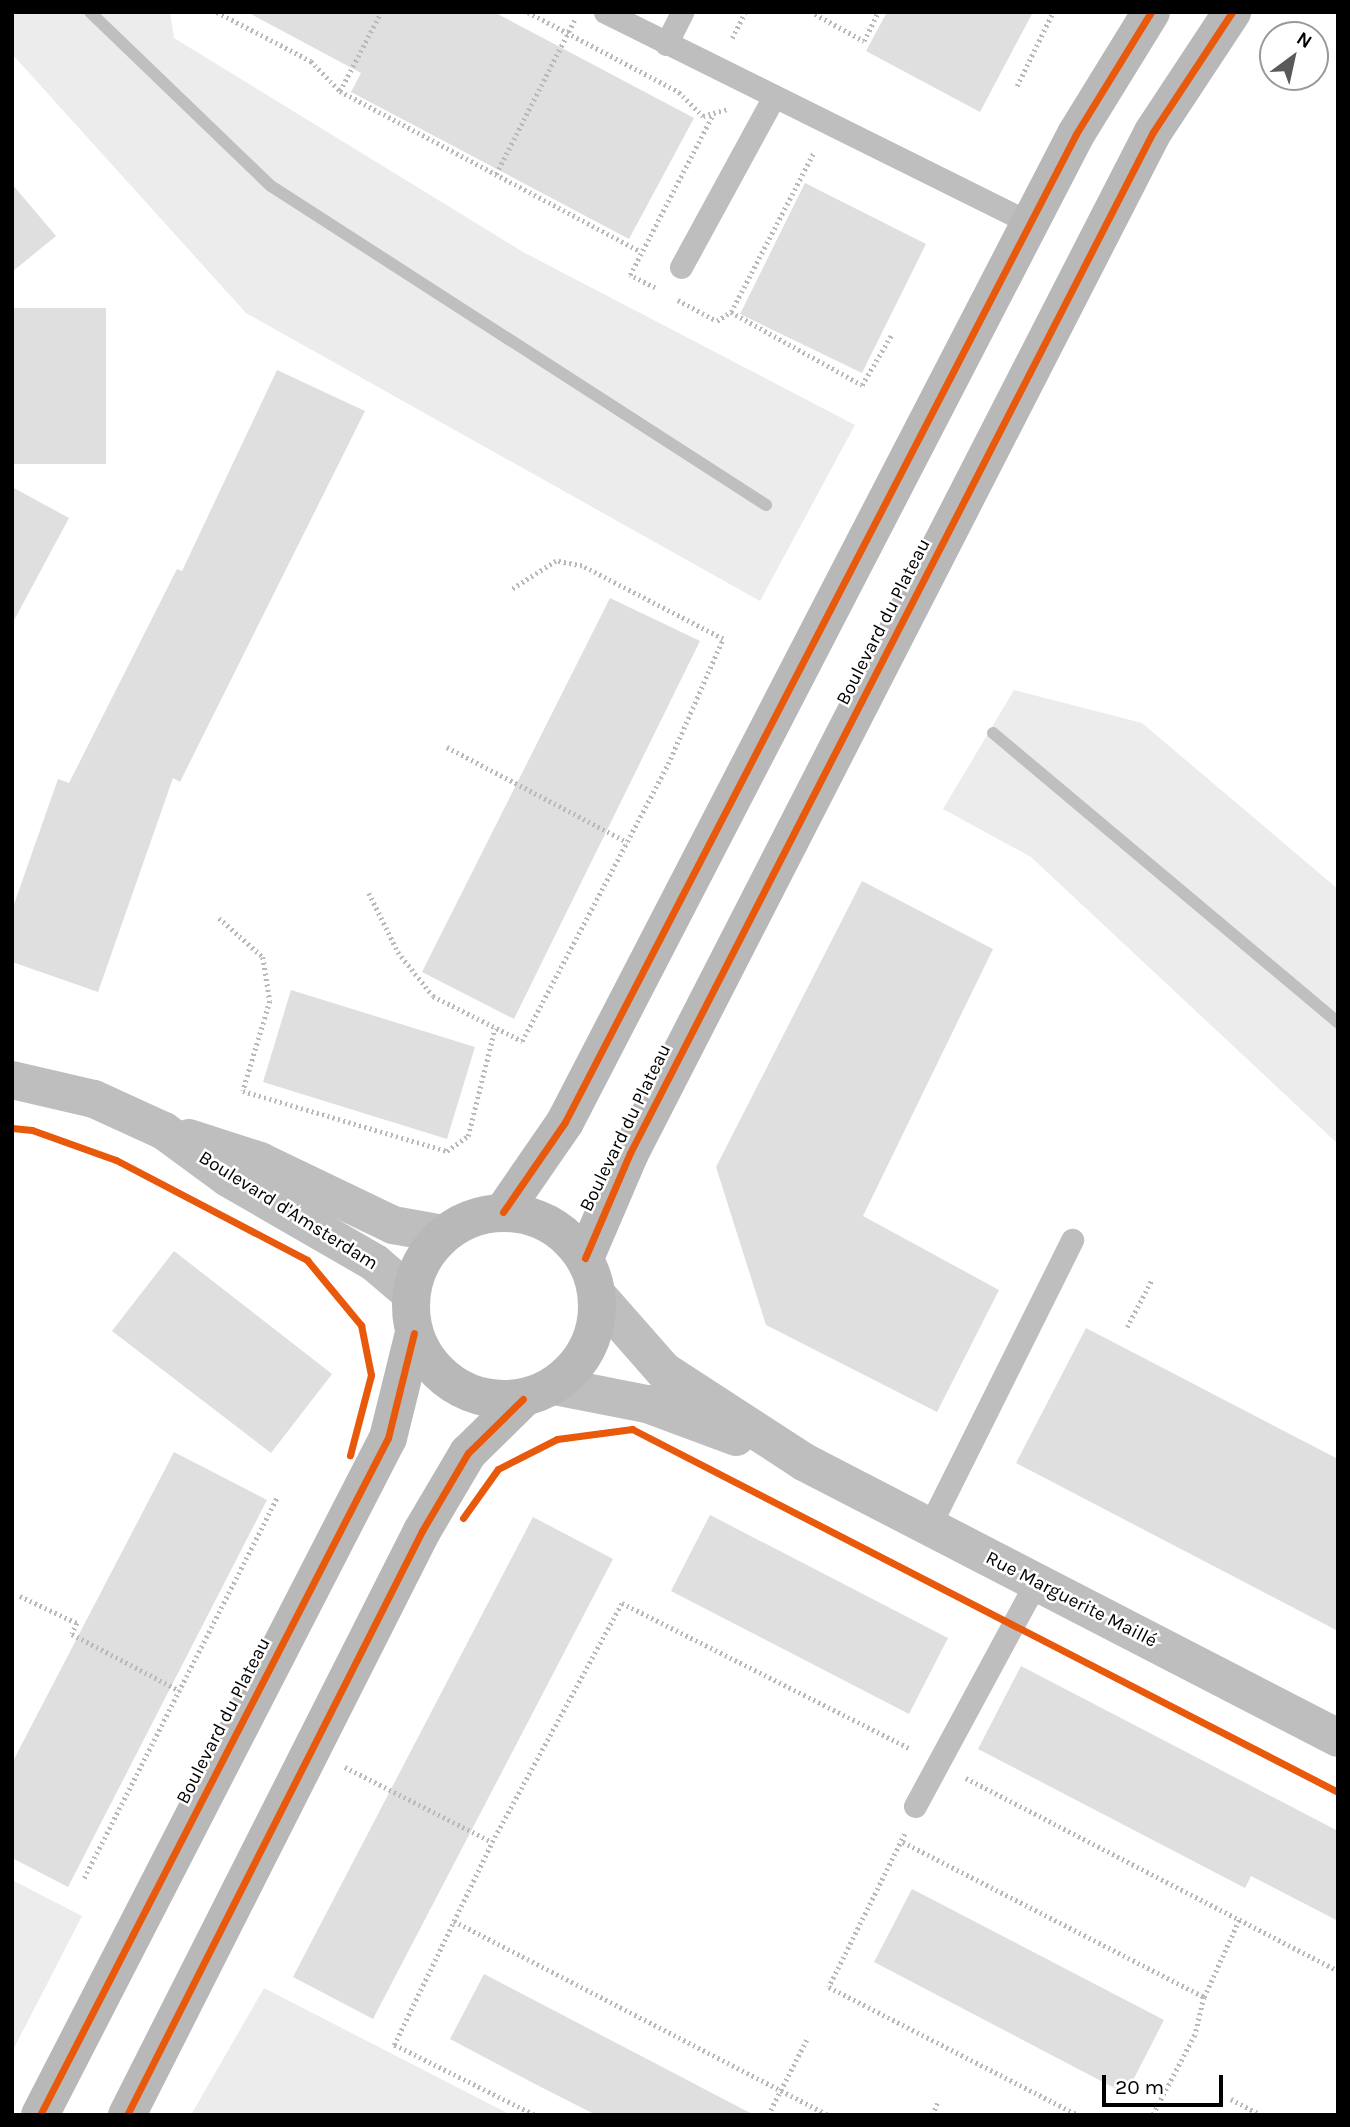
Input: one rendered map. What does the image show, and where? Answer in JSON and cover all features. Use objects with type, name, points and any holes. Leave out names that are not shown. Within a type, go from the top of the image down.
[{"type":"main road","points":[[503,1212],[565,1122],[1076,134],[1151,12]]},
{"type":"main road","name":"Boulevard du Plateau","points":[[585,1258],[630,1153],[1153,132],[1232,12]]},
{"type":"main road","points":[[127,2115],[422,1531],[468,1453],[539,1392],[581,1362],[595,1331],[598,1296],[585,1258],[564,1233],[535,1217],[503,1212],[471,1217],[443,1234],[428,1251],[411,1293],[414,1333],[430,1364],[455,1387],[488,1399],[539,1392]]},
{"type":"main road","name":"Boulevard du Plateau","points":[[40,2115],[388,1438],[414,1333]]},
{"type":"street","name":"Boulevard d'Amsterdam","points":[[12,1080],[94,1099],[164,1131],[260,1161],[393,1225],[443,1234]]},
{"type":"street","name":"Boulevard d'Amsterdam","points":[[164,1131],[228,1178],[375,1263],[411,1293]]},
{"type":"street","name":"Rue Marguerite Maillé","points":[[598,1296],[664,1371],[804,1462],[1338,1738]]},
{"type":"street","name":"Rue Marguerite Maillé","points":[[539,1392],[647,1404],[804,1462]]},
{"type":"lane","points":[[606,12],[773,98],[1030,223]]},
{"type":"lane","points":[[666,44],[682,12]]},
{"type":"lane","points":[[681,268],[773,98]]},
{"type":"lane","points":[[929,1527],[1072,1240]]},
{"type":"lane","points":[[915,1806],[1036,1582]]},
{"type":"path","points":[[217,12],[311,61],[340,91],[640,251]]},
{"type":"path","points":[[340,91],[381,12]]},
{"type":"path","points":[[496,174],[578,12]]},
{"type":"path","points":[[815,14],[864,41],[878,12]]},
{"type":"path","points":[[1017,86],[1053,12]]},
{"type":"path","points":[[731,312],[862,385],[892,334]]},
{"type":"path","points":[[369,893],[398,952],[433,996],[522,1041],[627,842],[723,639],[582,566],[556,561],[511,590]]},
{"type":"path","points":[[447,747],[627,842]]},
{"type":"path","points":[[219,918],[263,957],[270,1001],[243,1091],[447,1151],[468,1136],[495,1028]]},
{"type":"path","points":[[1127,1327],[1150,1281]]},
{"type":"path","points":[[84,1878],[277,1498]]},
{"type":"path","points":[[20,1596],[77,1623],[72,1634],[180,1691]]},
{"type":"path","points":[[534,2115],[394,2045],[492,1842],[622,1603],[1338,1970]]},
{"type":"path","points":[[341,1765],[492,1842]]},
{"type":"path","points":[[915,1806],[902,1842],[829,1987],[1078,2115]]},
{"type":"path","points":[[902,1842],[1204,1997]]},
{"type":"path","points":[[1153,2115],[1195,2035],[1204,1997],[1239,1920]]},
{"type":"path","points":[[454,1921],[828,2115]]},
{"type":"path","points":[[768,2115],[808,2037]]},
{"type":"path","points":[[1231,2099],[1261,2115]]},
{"type":"path","points":[[932,2115],[937,2103]]},
{"type":"shaded area","points":[[12,12],[170,12],[174,38],[523,252],[855,425],[760,601],[246,313],[12,54]]},
{"type":"shaded area","points":[[1014,690],[1142,723],[1338,889],[1338,1144],[1031,857],[943,809]]},
{"type":"shaded area","points":[[12,1880],[82,1916],[12,2052]]},
{"type":"shaded area","points":[[264,1988],[511,2115],[191,2115]]},
{"type":"building","points":[[247,12],[494,12],[694,118],[629,239],[351,92],[361,73]]},
{"type":"building","points":[[887,12],[1033,12],[980,112],[866,51]]},
{"type":"building","points":[[805,183],[926,244],[862,373],[740,314]]},
{"type":"building","points":[[12,184],[56,236],[12,272]]},
{"type":"building","points":[[12,308],[106,308],[106,464],[12,464]]},
{"type":"building","points":[[277,370],[365,411],[180,782],[173,778],[98,992],[12,962],[12,910],[58,779],[69,783],[177,569],[182,571]]},
{"type":"building","points":[[12,487],[69,518],[12,624]]},
{"type":"building","points":[[610,598],[700,641],[514,1019],[422,972]]},
{"type":"building","points":[[862,881],[993,949],[863,1216],[999,1290],[937,1412],[766,1325],[716,1167]]},
{"type":"building","points":[[291,990],[475,1047],[447,1139],[263,1082]]},
{"type":"building","points":[[174,1251],[332,1374],[271,1453],[112,1331]]},
{"type":"building","points":[[1086,1328],[1338,1459],[1338,1631],[1016,1463]]},
{"type":"building","points":[[174,1452],[267,1500],[68,1887],[12,1858],[12,1763]]},
{"type":"building","points":[[710,1515],[948,1638],[909,1714],[671,1591]]},
{"type":"building","points":[[533,1517],[613,1559],[373,2019],[293,1977]]},
{"type":"building","points":[[1021,1666],[1338,1831],[1338,1921],[1251,1876],[1245,1888],[978,1749]]},
{"type":"building","points":[[912,1889],[1164,2020],[1126,2094],[874,1962]]},
{"type":"building","points":[[484,1974],[754,2115],[596,2115],[537,2085],[450,2039]]},
{"type":"waterway","points":[[90,12],[271,186],[766,505]]},
{"type":"waterway","points":[[993,733],[1338,1023]]},
{"type":"cycle path","points":[[503,1212],[565,1122],[1076,134],[1151,12]]},
{"type":"cycle path","points":[[585,1258],[630,1153],[1153,132],[1232,12]]},
{"type":"cycle path","points":[[12,1128],[32,1130],[116,1160],[307,1260],[361,1325],[371,1375],[350,1455]]},
{"type":"cycle path","points":[[40,2115],[388,1438],[414,1333]]},
{"type":"cycle path","points":[[127,2115],[422,1531],[468,1453],[523,1399]]},
{"type":"cycle path","points":[[463,1518],[498,1469],[557,1439],[632,1429],[1338,1792]]}]
